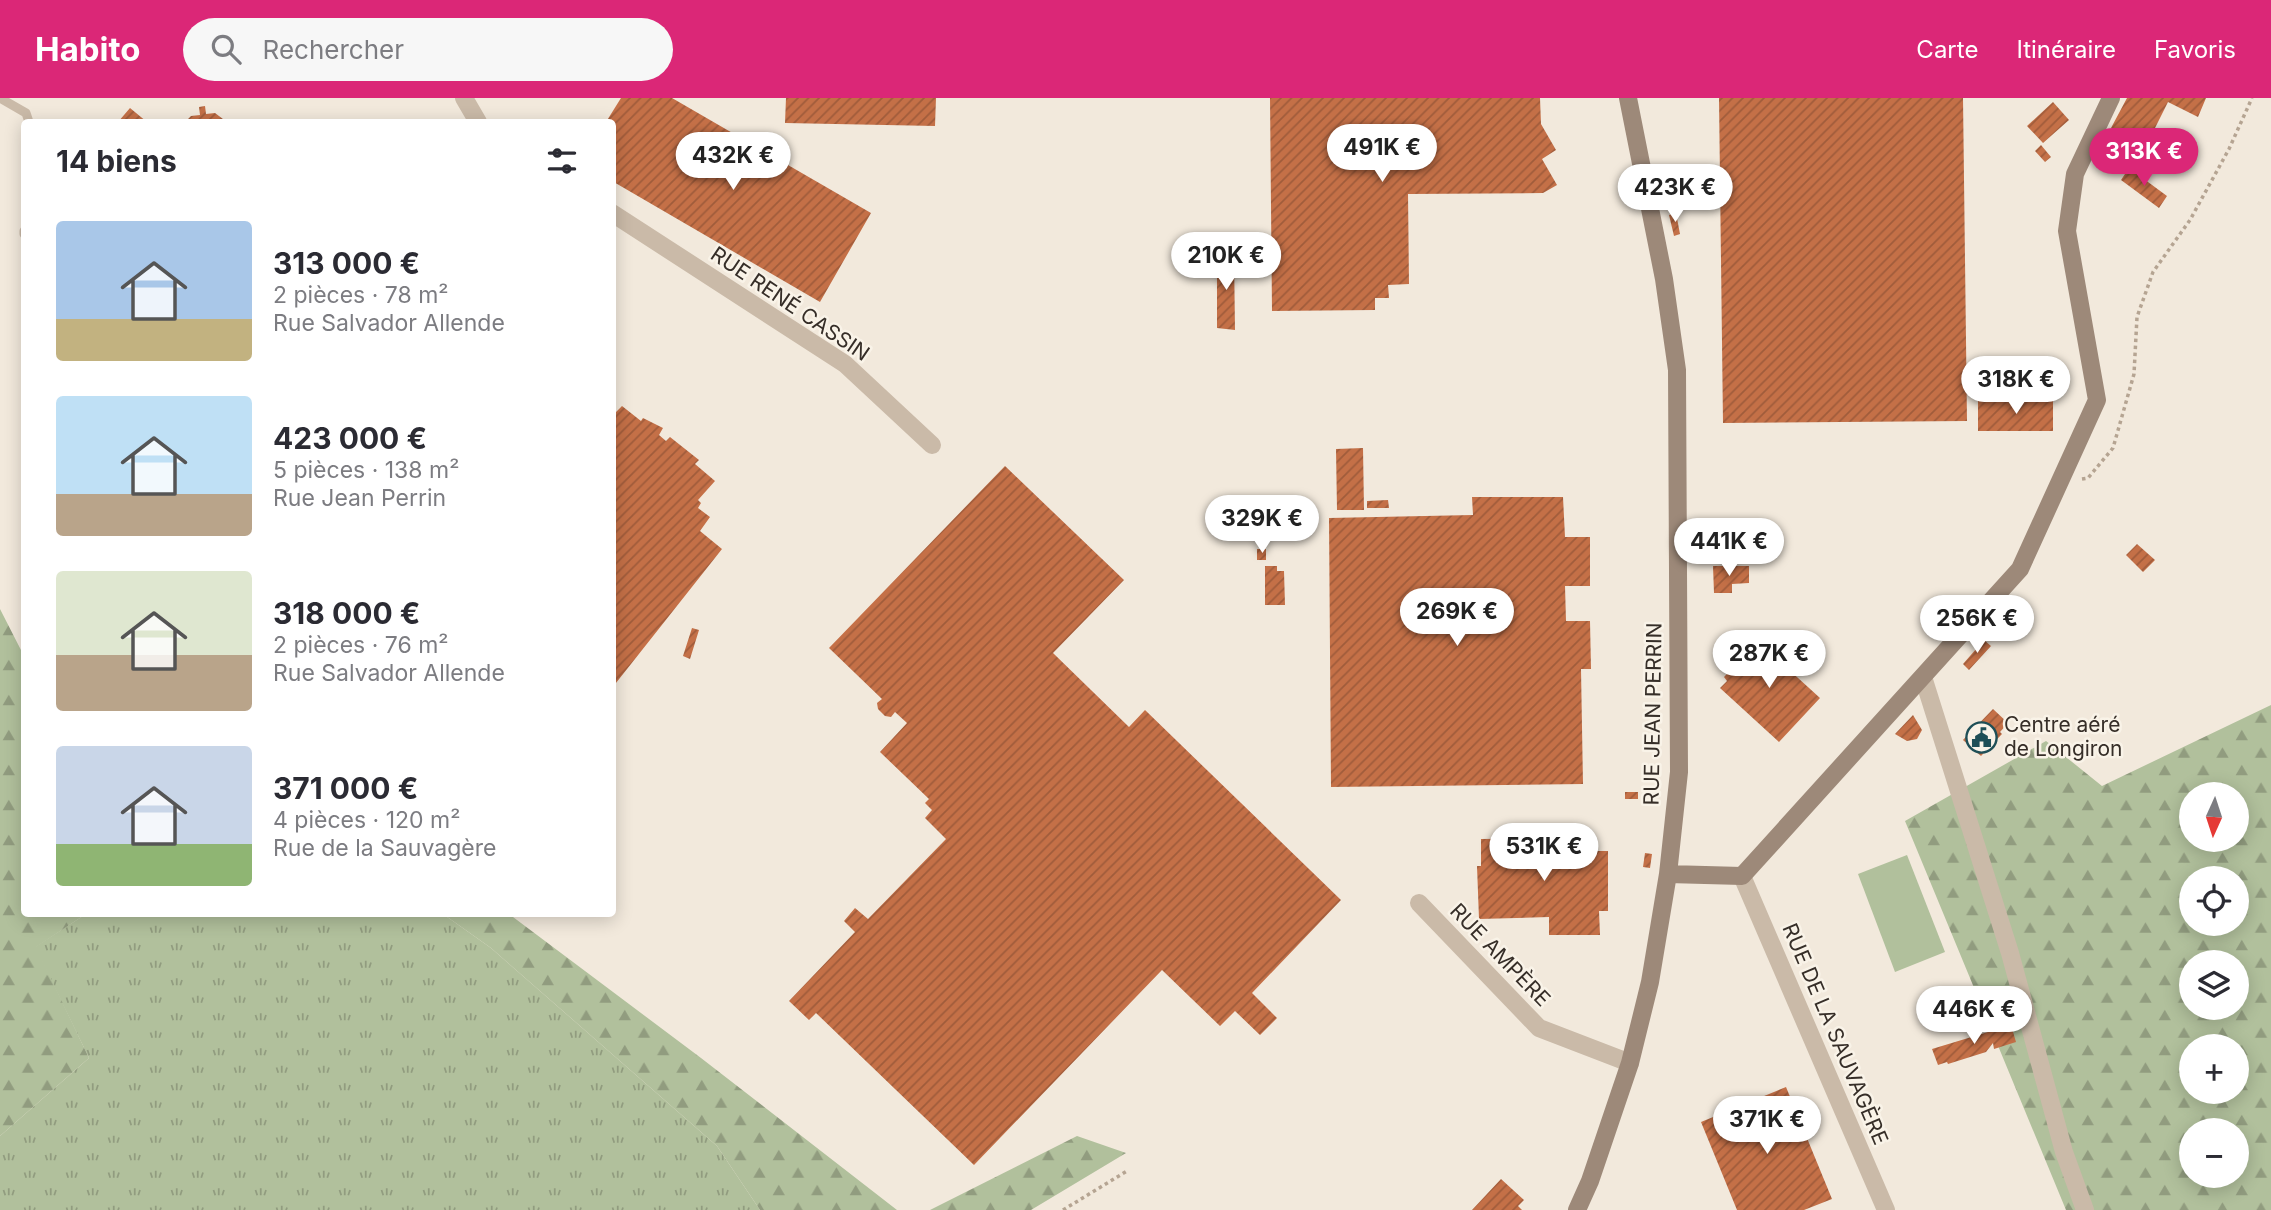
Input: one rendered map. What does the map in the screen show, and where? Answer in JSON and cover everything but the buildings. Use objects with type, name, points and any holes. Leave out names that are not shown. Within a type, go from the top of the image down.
[{"type":"street","points":[[464,98],[476,119]]},
{"type":"street","name":"RUE JEAN PERRIN","points":[[1577,1210],[1590,1181],[1630,1063],[1650,982],[1668,874],[1679,772],[1677,370],[1664,279],[1628,98]]},
{"type":"street","points":[[1668,874],[1742,876],[2020,569],[2097,400],[2067,231],[2075,174],[2111,98]]},
{"type":"street","name":"RUE RENÉ CASSIN","points":[[616,215],[845,364],[932,445]]},
{"type":"street","points":[[1923,677],[2010,953],[2064,1152],[2085,1210]]},
{"type":"street","name":"RUE DE LA SAUVAGÈRE","points":[[1742,876],[1886,1210]]},
{"type":"street","name":"RUE AMPÈRE","points":[[1419,902],[1539,1028],[1630,1063]]},
{"type":"lane","points":[[0,99],[26,113],[28,119]]},
{"type":"path","points":[[2059,482],[2088,478],[2113,448],[2134,374],[2137,317],[2153,272],[2190,220],[2252,98]]},
{"type":"path","points":[[1063,1210],[1127,1171]]},
{"type":"green space","points":[[0,609],[21,650],[21,917],[81,917],[36,947],[89,1058],[0,1136]]},
{"type":"green space","points":[[2271,705],[2271,1210],[2066,1210],[1905,821],[2046,741],[2102,786]]},
{"type":"green space","points":[[1907,855],[1945,952],[1895,972],[1858,874]]},
{"type":"green space","points":[[81,917],[447,917],[491,948],[717,1146],[760,1210],[0,1210],[0,1136],[89,1058],[35,947]]},
{"type":"green space","points":[[447,917],[513,917],[897,1210],[760,1210],[717,1146],[491,948]]},
{"type":"green space","points":[[1077,1136],[1126,1153],[1031,1210],[930,1210]]},
{"type":"place","name":"Centre aéré de Longiron","points":[[1981,737]]}]
